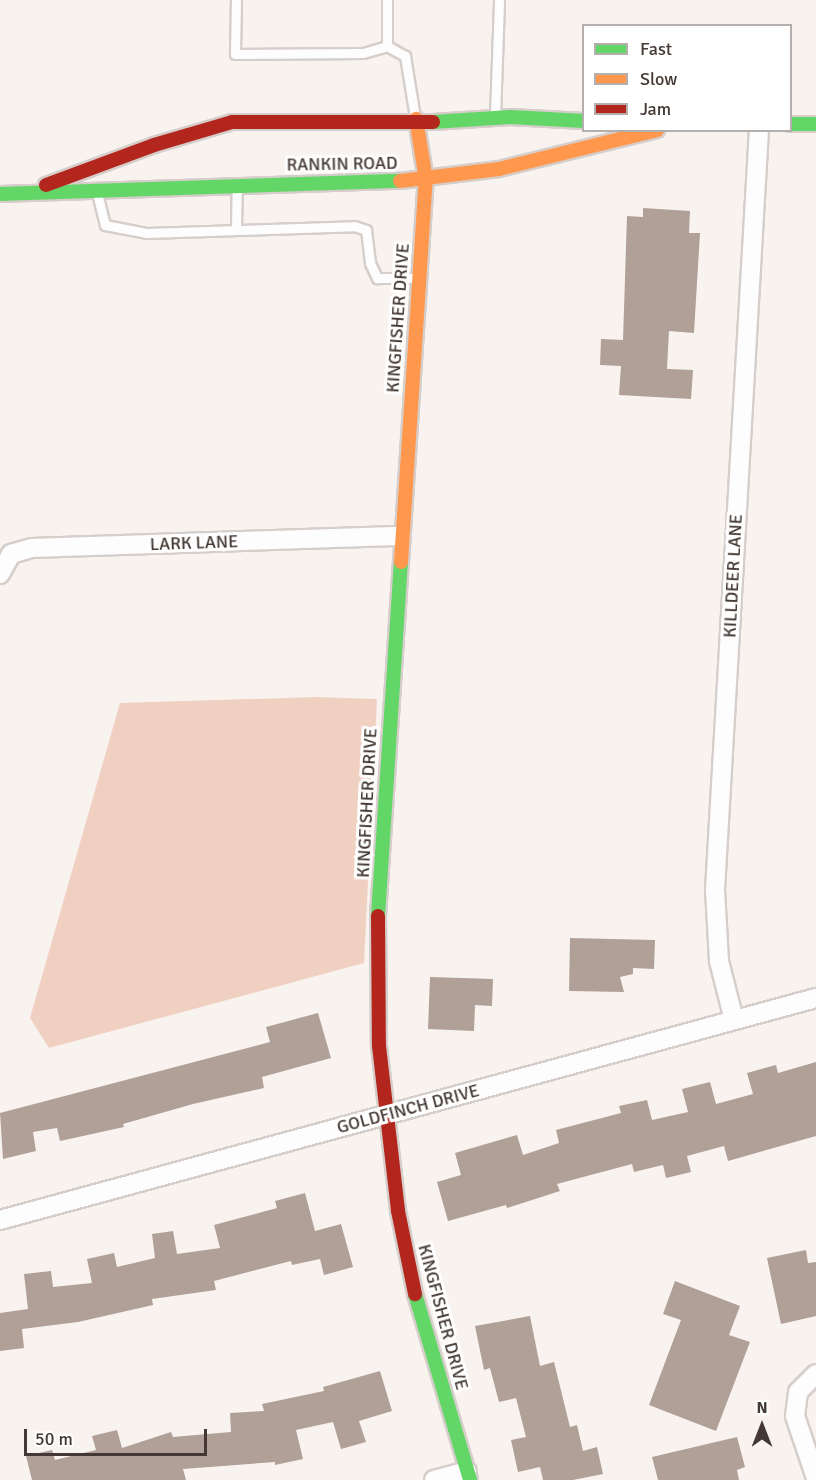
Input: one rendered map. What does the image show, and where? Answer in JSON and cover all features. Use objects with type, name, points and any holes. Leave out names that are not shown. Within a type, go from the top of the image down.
[{"type":"street","name":"RANKIN ROAD","points":[[23,194],[154,145],[232,122],[495,118],[582,121]]},
{"type":"street","name":"KINGFISHER DRIVE","points":[[416,119],[426,180],[401,536],[377,935],[385,1115],[416,1300],[469,1475]]},
{"type":"street","points":[[792,124],[816,124]]},
{"type":"street","name":"RANKIN ROAD","points":[[0,194],[426,180],[499,169],[649,132]]},
{"type":"street","name":"KILLDEER LANE","points":[[734,1020],[719,962],[715,890],[759,132]]},
{"type":"street","name":"LARK LANE","points":[[0,574],[11,554],[32,548],[401,536]]},
{"type":"street","name":"GOLDFINCH DRIVE","points":[[0,1220],[816,998]]},
{"type":"street","points":[[816,1374],[798,1392],[795,1416],[816,1478]]},
{"type":"street","points":[[434,1480],[469,1475]]},
{"type":"lane","points":[[236,0],[235,54],[363,53],[387,46],[405,57],[416,119]]},
{"type":"lane","points":[[387,0],[387,46]]},
{"type":"lane","points":[[495,118],[499,0]]},
{"type":"lane","points":[[236,230],[237,185]]},
{"type":"lane","points":[[96,191],[105,225],[147,233],[354,226],[366,230],[370,263],[377,278],[418,278]]},
{"type":"shaded area","points":[[316,697],[377,699],[364,963],[49,1048],[30,1018],[120,703]]},
{"type":"building","points":[[643,208],[690,211],[689,233],[700,233],[694,333],[669,331],[667,369],[693,370],[691,399],[619,395],[621,366],[600,365],[601,339],[623,340],[627,216],[643,217]]},
{"type":"building","points":[[570,938],[655,940],[654,969],[633,968],[633,974],[620,977],[624,992],[569,991]]},
{"type":"building","points":[[430,977],[493,979],[492,1006],[475,1005],[474,1031],[428,1029]]},
{"type":"building","points":[[318,1013],[331,1058],[262,1077],[264,1088],[193,1104],[123,1124],[124,1127],[60,1141],[57,1128],[33,1132],[36,1151],[3,1159],[0,1113],[270,1042],[266,1027]]},
{"type":"building","points":[[816,1062],[816,1136],[728,1161],[724,1146],[687,1156],[691,1172],[666,1178],[663,1165],[634,1172],[632,1164],[557,1184],[560,1191],[507,1208],[506,1205],[448,1221],[437,1182],[461,1175],[455,1153],[517,1135],[523,1155],[559,1143],[556,1130],[621,1113],[619,1106],[647,1100],[652,1120],[688,1112],[682,1089],[710,1082],[716,1104],[753,1094],[747,1073],[776,1065],[778,1073]]},
{"type":"building","points":[[305,1193],[315,1231],[341,1224],[353,1267],[324,1275],[320,1259],[292,1265],[291,1261],[214,1281],[216,1290],[152,1299],[153,1305],[78,1322],[22,1329],[24,1348],[0,1351],[0,1313],[28,1309],[24,1274],[51,1271],[53,1287],[92,1283],[87,1259],[114,1253],[117,1267],[155,1258],[152,1234],[173,1231],[177,1254],[220,1248],[214,1225],[277,1208],[275,1201]]},
{"type":"building","points":[[806,1250],[808,1263],[816,1262],[816,1316],[781,1324],[767,1258]]},
{"type":"building","points":[[675,1281],[740,1306],[729,1335],[750,1342],[716,1431],[649,1405],[681,1320],[663,1314]]},
{"type":"building","points":[[530,1316],[540,1366],[554,1362],[570,1427],[577,1425],[583,1451],[597,1447],[603,1474],[573,1480],[543,1480],[540,1467],[518,1472],[511,1440],[526,1437],[516,1398],[499,1402],[490,1368],[484,1370],[475,1326]]},
{"type":"building","points":[[380,1371],[392,1411],[359,1421],[366,1442],[341,1449],[333,1422],[296,1430],[303,1459],[275,1465],[275,1462],[183,1469],[186,1480],[32,1480],[26,1456],[52,1450],[55,1460],[96,1450],[92,1436],[117,1430],[122,1448],[171,1432],[173,1437],[231,1432],[230,1413],[264,1411],[262,1404],[324,1391],[323,1387]]},
{"type":"building","points":[[737,1437],[745,1467],[737,1470],[739,1480],[658,1480],[652,1457]]},
{"type":"traffic: fast","points":[[433,122],[510,117],[582,121]]},
{"type":"traffic: fast","points":[[792,124],[816,124]]},
{"type":"traffic: fast","points":[[0,194],[400,181]]},
{"type":"traffic: fast","points":[[378,916],[401,562]]},
{"type":"traffic: fast","points":[[415,1294],[470,1480]]},
{"type":"traffic: slow","points":[[401,562],[426,180],[416,119]]},
{"type":"traffic: slow","points":[[400,181],[499,169],[649,132]]},
{"type":"traffic: jam","points":[[46,185],[154,145],[232,122],[433,122]]},
{"type":"traffic: jam","points":[[378,916],[379,1046],[398,1211],[415,1294]]}]
